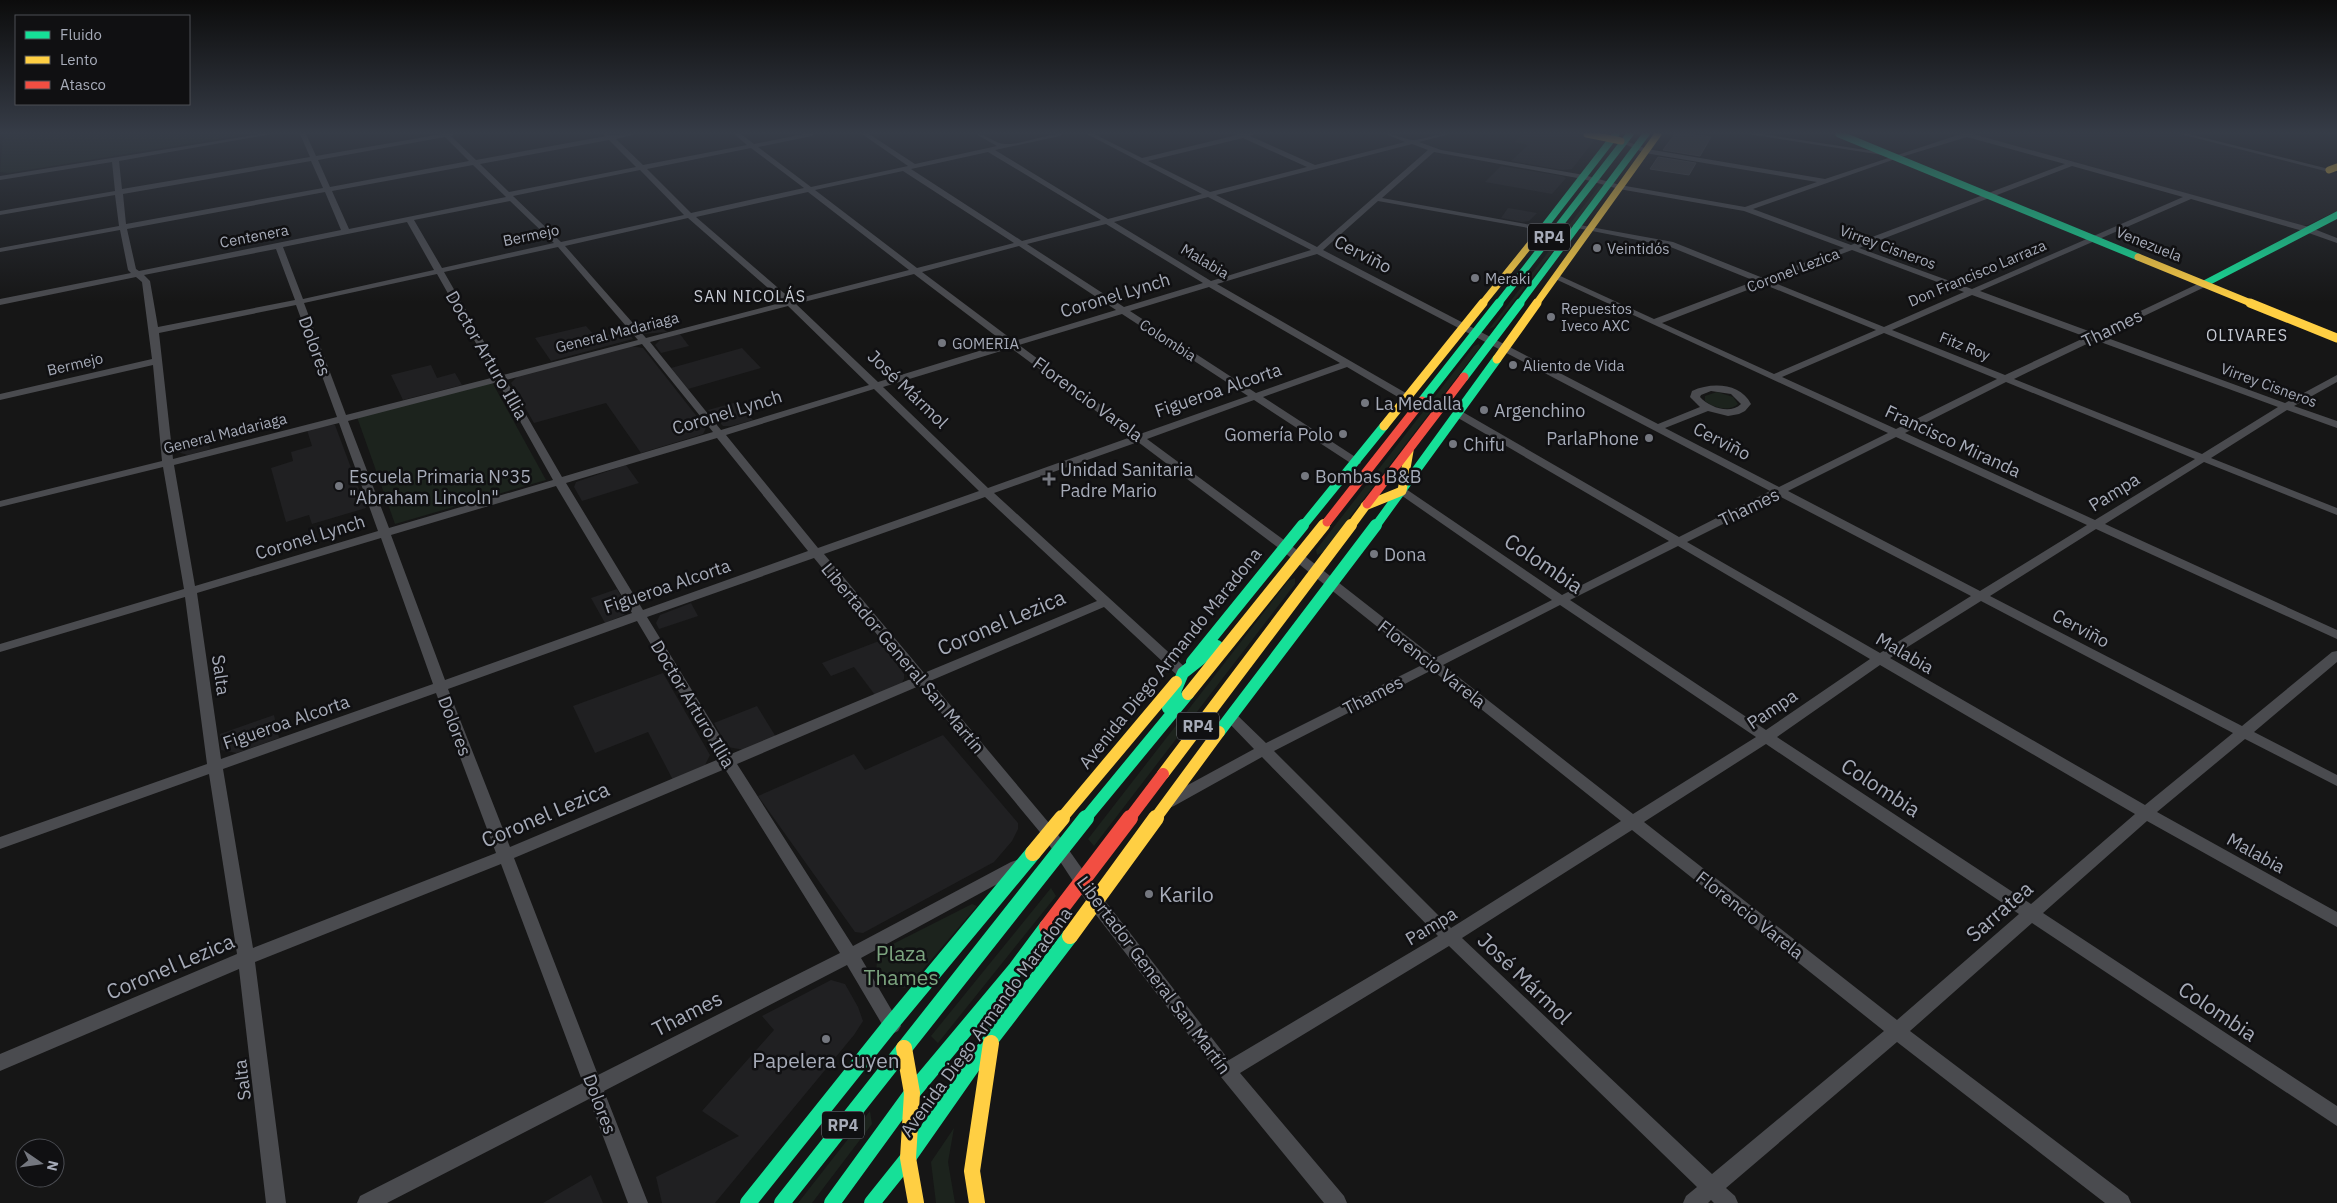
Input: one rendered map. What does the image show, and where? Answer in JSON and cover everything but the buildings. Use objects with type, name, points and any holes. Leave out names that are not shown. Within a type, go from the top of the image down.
[{"type":"main road","name":"Avenida Diego Armando Maradona","points":[[1553,216],[1577,190]]},
{"type":"main road","name":"Avenida Diego Armando Maradona","points":[[782,1203],[1060,850],[1300,558],[1459,353],[1470,329],[1507,274],[1577,201],[1583,190]]},
{"type":"main road","name":"Avenida Diego Armando Maradona","points":[[832,1203],[912,1093],[1015,970],[1577,226],[1608,190]]},
{"type":"main road","name":"Avenida Diego Armando Maradona","points":[[872,1203],[908,1158],[992,1038],[1096,902],[1164,805],[1402,491],[1590,228],[1610,190]]},
{"type":"main road","name":"Venezuela","points":[[1976,190],[2337,338]]},
{"type":"main road","points":[[1548,230],[1553,216],[1577,201]]},
{"type":"main road","name":"Thames","points":[[2206,283],[2306,229],[2337,215]]},
{"type":"main road","name":"Avenida Diego Armando Maradona","points":[[748,1203],[891,1024],[1184,673],[1284,546],[1356,462],[1430,368],[1470,329],[1548,230]]},
{"type":"main road","points":[[1423,399],[1430,368],[1459,353]]},
{"type":"main road","points":[[1365,506],[1402,491],[1410,448]]},
{"type":"main road","points":[[1158,730],[1184,673],[1248,621]]},
{"type":"main road","points":[[976,1203],[972,1171],[992,1038],[1015,970]]},
{"type":"main road","name":"Doctor Arturo Illia","points":[[904,1048],[912,1093],[908,1158],[916,1203]]},
{"type":"street","points":[[0,212],[129,190]]},
{"type":"street","points":[[0,250],[326,190]]},
{"type":"street","points":[[327,190],[346,232]]},
{"type":"street","name":"Libertador General San Martín","points":[[505,190],[559,244],[721,433],[817,554],[1049,833],[1096,902],[1227,1071],[1337,1203]]},
{"type":"street","name":"Centenera","points":[[0,302],[410,220],[538,190]]},
{"type":"street","name":"José Mármol","points":[[663,190],[790,304],[987,493],[1184,673]]},
{"type":"street","name":"Bermejo","points":[[154,331],[299,302],[803,190]]},
{"type":"street","name":"Florencio Varela","points":[[810,190],[1012,344],[1300,558],[1331,585],[1897,1031],[2121,1203]]},
{"type":"street","name":"Colombia","points":[[943,190],[1122,311],[1356,462]]},
{"type":"street","name":"Malabia","points":[[1056,190],[1211,284],[1407,398]]},
{"type":"street","name":"Cerviño","points":[[1201,190],[2337,781]]},
{"type":"street","name":"General Madariaga","points":[[0,504],[168,464],[1224,190]]},
{"type":"street","name":"Coronel Lynch","points":[[0,648],[721,433],[1317,251],[1388,190]]},
{"type":"street","name":"Virrey Cisneros","points":[[1641,190],[1746,209],[2337,424]]},
{"type":"street","points":[[1746,209],[1799,190]]},
{"type":"street","name":"Coronel Lezica","points":[[1654,322],[2005,190]]},
{"type":"street","points":[[2165,190],[2306,229],[2337,240]]},
{"type":"street","name":"Salta","points":[[118,192],[131,266],[146,281],[154,331],[168,464],[190,591],[215,766],[246,958],[276,1203]]},
{"type":"street","name":"Don Francisco Larraza","points":[[1775,377],[1883,329],[2097,239],[2190,197]]},
{"type":"street","points":[[1378,199],[1548,230]]},
{"type":"street","name":"Doctor Arturo Illia","points":[[410,220],[559,481],[728,762],[851,955],[904,1048]]},
{"type":"street","name":"Fitz Roy","points":[[1577,226],[1663,242],[2337,512]]},
{"type":"street","name":"Dolores","points":[[280,246],[342,419],[386,533],[440,687],[638,1203]]},
{"type":"street","name":"Francisco Miranda","points":[[1555,277],[2337,635]]},
{"type":"street","name":"Thames","points":[[1164,805],[1264,750],[1560,600],[1782,492],[2005,379],[2206,283]]},
{"type":"street","name":"Bermejo","points":[[0,397],[156,361]]},
{"type":"street","name":"Figueroa Alcorta","points":[[0,843],[1347,364]]},
{"type":"street","name":"Pampa","points":[[1227,1071],[1450,937],[1766,736],[1878,659],[2287,406],[2337,378]]},
{"type":"street","points":[[1657,428],[1707,408]]},
{"type":"street","name":"Malabia","points":[[1457,413],[2146,814],[2337,920]]},
{"type":"street","name":"Colombia","points":[[1402,491],[1560,600],[2337,1117]]},
{"type":"street","name":"Coronel Lezica","points":[[0,1063],[246,958],[504,856],[1105,602]]},
{"type":"street","name":"Sarratea","points":[[1693,1203],[1897,1031],[2031,912],[2146,814],[2337,655]]},
{"type":"street","name":"José Mármol","points":[[1231,717],[1450,937],[1728,1203]]},
{"type":"street","name":"Thames","points":[[367,1203],[851,955],[1026,861]]},
{"type":"shaded area","points":[[1530,190],[1555,190],[1552,194]]},
{"type":"shaded area","points":[[2174,190],[2337,190],[2337,211],[2308,225],[2301,225]]},
{"type":"shaded area","points":[[1508,208],[1537,213],[1529,221],[1522,222],[1501,218]]},
{"type":"shaded area","points":[[654,318],[667,332],[644,334],[633,323]]},
{"type":"shaded area","points":[[586,326],[597,338],[627,330],[633,339],[551,361],[535,338]]},
{"type":"shaded area","points":[[680,334],[689,346],[661,353],[655,345],[661,339]]},
{"type":"shaded area","points":[[630,346],[643,348],[706,428],[703,434],[641,453],[606,403],[534,423],[511,383],[519,375]]},
{"type":"shaded area","points":[[742,348],[761,368],[688,389],[671,368]]},
{"type":"shaded area","points":[[431,365],[437,378],[455,373],[462,385],[403,400],[391,375]]},
{"type":"shaded area","points":[[737,402],[753,420],[731,426],[723,426],[708,410]]},
{"type":"shaded area","points":[[335,425],[366,508],[312,524],[309,515],[286,522],[271,468],[293,461],[291,452],[312,446],[307,430]]},
{"type":"shaded area","points":[[208,436],[210,449],[188,455],[177,452],[175,444]]},
{"type":"shaded area","points":[[626,465],[639,483],[582,501],[574,487],[576,482]]},
{"type":"shaded area","points":[[617,589],[628,609],[624,615],[605,623],[591,598]]},
{"type":"shaded area","points":[[691,603],[698,616],[659,629],[656,623],[660,615]]},
{"type":"shaded area","points":[[879,641],[904,674],[904,679],[901,684],[875,695],[854,667],[831,676],[822,663]]},
{"type":"shaded area","points":[[663,673],[710,755],[705,765],[673,780],[648,732],[595,753],[573,706]]},
{"type":"shaded area","points":[[757,706],[776,737],[744,750],[728,747],[714,723]]},
{"type":"shaded area","points":[[274,715],[279,738],[237,753],[221,750],[220,734]]},
{"type":"shaded area","points":[[943,735],[1018,823],[1018,829],[1012,841],[994,862],[863,933],[855,932],[758,796],[854,754],[865,770]]},
{"type":"shaded area","points":[[831,980],[845,984],[858,1007],[863,1021],[854,1035],[715,1203],[662,1203],[656,1177],[739,1136],[702,1111],[774,1030],[762,1016]]},
{"type":"shaded area","points":[[591,1175],[603,1203],[543,1203]]},
{"type":"green space","points":[[1596,190],[1600,190],[1494,327],[1489,329]]},
{"type":"green space","points":[[1479,344],[1480,347],[1323,552],[1317,555],[1316,550],[1474,346]]},
{"type":"green space","points":[[492,382],[546,480],[395,524],[357,417]]},
{"type":"green space","points":[[1717,392],[1733,397],[1738,404],[1730,408],[1722,408],[1713,406],[1705,401],[1705,396]]},
{"type":"green space","points":[[1295,578],[1295,584],[1094,846],[1088,839],[1288,581]]},
{"type":"green space","points":[[1051,888],[1056,896],[938,1043],[931,1036]]},
{"type":"green space","name":"Plaza Thames","points":[[972,904],[977,906],[908,987],[898,988],[876,974],[877,960],[887,947]]},
{"type":"green space","points":[[870,1111],[872,1124],[812,1203],[798,1203]]},
{"type":"green space","points":[[954,1128],[948,1162],[955,1203],[936,1203],[931,1162]]},
{"type":"traffic: fast","points":[[1544,227],[1573,190]]},
{"type":"traffic: fast","points":[[1422,401],[1586,190]]},
{"type":"traffic: fast","points":[[1464,377],[1604,190]]},
{"type":"traffic: fast","points":[[1975,190],[2138,257]]},
{"type":"traffic: fast","points":[[2206,283],[2337,215]]},
{"type":"traffic: fast","points":[[1219,732],[1402,491],[1497,359]]},
{"type":"traffic: fast","points":[[1192,662],[1384,426]]},
{"type":"traffic: fast","points":[[1168,708],[1183,673],[1217,646]]},
{"type":"traffic: fast","points":[[782,1203],[1060,850],[1188,694]]},
{"type":"traffic: fast","points":[[748,1203],[891,1024],[1033,853]]},
{"type":"traffic: fast","points":[[832,1203],[912,1093],[1015,970],[1047,927]]},
{"type":"traffic: fast","points":[[872,1203],[908,1158],[992,1038],[1070,936]]},
{"type":"traffic: fast","points":[[992,1038],[1011,982]]},
{"type":"traffic: slow","points":[[1497,359],[1618,190]]},
{"type":"traffic: slow","points":[[1384,426],[1544,227]]},
{"type":"traffic: slow","points":[[2138,257],[2337,338]]},
{"type":"traffic: slow","points":[[1365,506],[1402,491],[1409,451]]},
{"type":"traffic: slow","points":[[1163,774],[1367,504]]},
{"type":"traffic: slow","points":[[1188,694],[1327,522]]},
{"type":"traffic: slow","points":[[1033,853],[1176,682]]},
{"type":"traffic: slow","points":[[1070,936],[1219,732]]},
{"type":"traffic: slow","points":[[977,1203],[972,1171],[991,1043]]},
{"type":"traffic: slow","points":[[904,1048],[912,1093],[908,1158],[916,1203]]},
{"type":"traffic: jam","points":[[1367,504],[1464,377]]},
{"type":"traffic: jam","points":[[1327,522],[1422,401]]},
{"type":"traffic: jam","points":[[1047,927],[1163,774]]},
{"type":"place","name":"Veintidós","points":[[1597,248]]},
{"type":"place","name":"Meraki","points":[[1475,278]]},
{"type":"place","name":"Repuestos Iveco AXC","points":[[1551,317]]},
{"type":"place","name":"GOMERIA","points":[[942,343]]},
{"type":"place","name":"Aliento de Vida","points":[[1513,365]]},
{"type":"place","name":"La Medalla","points":[[1365,403]]},
{"type":"place","name":"Argenchino","points":[[1484,410]]},
{"type":"place","name":"Gomería Polo","points":[[1343,434]]},
{"type":"place","name":"ParlaPhone","points":[[1649,438]]},
{"type":"place","name":"Chifu","points":[[1453,444]]},
{"type":"place","name":"Bombas B&B","points":[[1305,476]]},
{"type":"place","name":"Unidad Sanitaria Padre Mario","points":[[1049,479]]},
{"type":"place","name":"Escuela Primaria N°35 \"Abraham Lincoln\"","points":[[339,486]]},
{"type":"place","name":"Dona","points":[[1374,554]]},
{"type":"place","name":"Karilo","points":[[1149,894]]},
{"type":"place","name":"Papelera Cuyen","points":[[826,1039]]},
{"type":"district","name":"SAN NICOLÁS","points":[[750,296]]},
{"type":"district","name":"OLIVARES","points":[[2247,335]]}]
